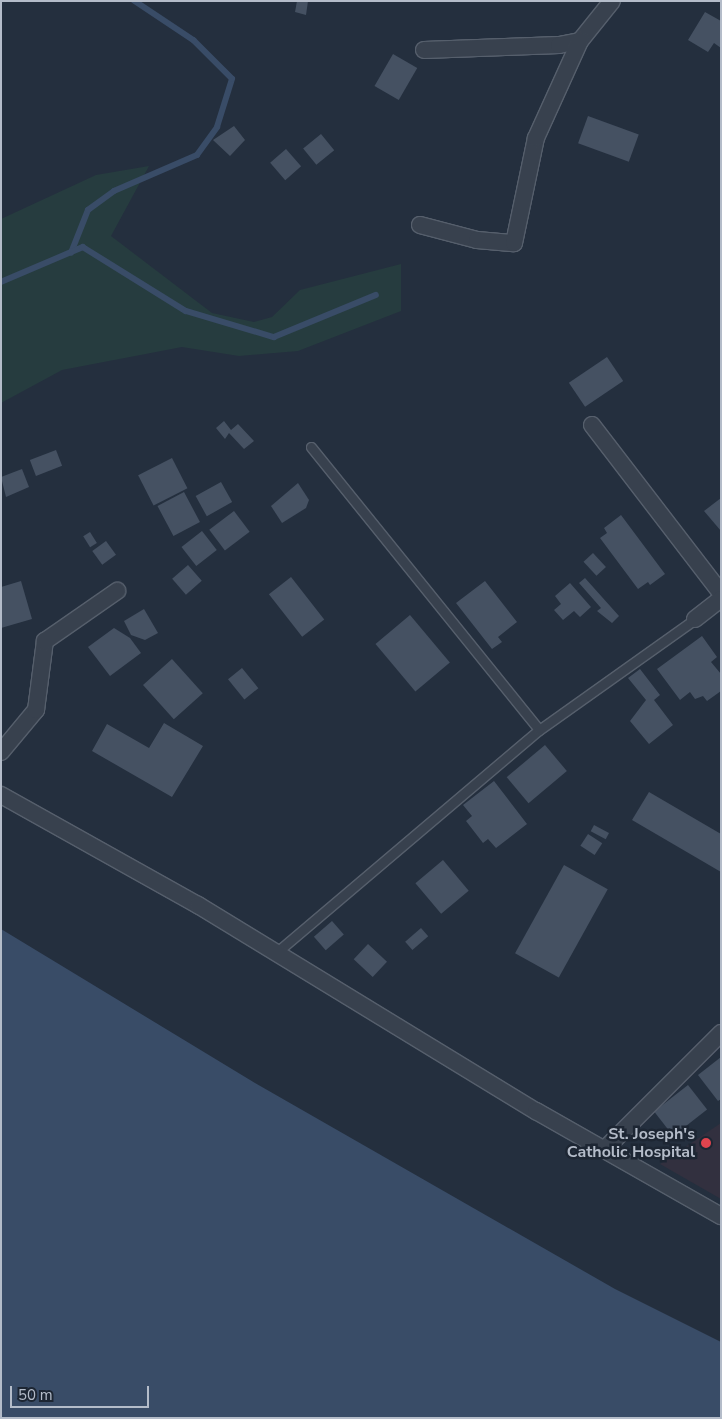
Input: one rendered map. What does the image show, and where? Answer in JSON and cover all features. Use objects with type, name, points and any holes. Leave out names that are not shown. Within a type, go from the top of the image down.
[{"type":"street","points":[[420,224],[477,240],[514,243],[536,138],[580,40],[612,1]]},
{"type":"street","points":[[424,50],[559,46],[580,40]]},
{"type":"street","points":[[592,425],[721,593]]},
{"type":"street","points":[[1,752],[36,710],[45,642],[116,591]]},
{"type":"street","points":[[695,619],[721,599]]},
{"type":"street","points":[[1,795],[277,952],[605,1149],[721,1216]]},
{"type":"street","points":[[605,1149],[721,1033]]},
{"type":"lane","points":[[312,447],[539,730]]},
{"type":"lane","points":[[277,952],[539,730],[695,619]]},
{"type":"shaded area","name":"St. Joseph's Catholic Hospital","points":[[721,1123],[721,1199],[660,1164]]},
{"type":"green space","points":[[149,166],[111,236],[212,313],[254,322],[272,317],[300,290],[401,264],[401,311],[298,351],[239,356],[182,347],[62,370],[1,403],[1,219],[96,175]]},
{"type":"water","points":[[1,929],[255,1083],[615,1289],[721,1342],[721,1418],[1,1418]]},
{"type":"building","points":[[297,1],[308,1],[306,15],[295,12]]},
{"type":"building","points":[[705,12],[721,21],[721,48],[714,43],[708,52],[688,40]]},
{"type":"building","points":[[393,54],[417,68],[399,100],[374,86]]},
{"type":"building","points":[[588,116],[639,134],[629,162],[578,143]]},
{"type":"building","points":[[234,126],[245,140],[230,156],[213,140]]},
{"type":"building","points":[[321,134],[334,150],[316,165],[303,148]]},
{"type":"building","points":[[286,149],[301,166],[285,180],[270,163]]},
{"type":"building","points":[[607,357],[623,381],[585,407],[569,383]]},
{"type":"building","points":[[224,421],[231,430],[238,424],[254,441],[244,449],[229,433],[225,439],[216,428]]},
{"type":"building","points":[[56,450],[62,466],[36,476],[30,460]]},
{"type":"building","points":[[172,458],[187,488],[154,506],[138,475]]},
{"type":"building","points":[[22,469],[29,487],[6,497],[1,477]]},
{"type":"building","points":[[221,482],[232,502],[207,516],[196,496]]},
{"type":"building","points":[[298,483],[309,500],[306,508],[282,523],[271,506]]},
{"type":"building","points":[[184,492],[200,522],[173,536],[158,506]]},
{"type":"building","points":[[721,498],[721,531],[704,511]]},
{"type":"building","points":[[234,511],[250,532],[225,550],[209,530]]},
{"type":"building","points":[[621,515],[665,574],[650,585],[648,582],[638,589],[600,538],[607,533],[604,528]]},
{"type":"building","points":[[202,531],[217,550],[196,566],[182,547]]},
{"type":"building","points":[[90,532],[97,543],[90,547],[83,536]]},
{"type":"building","points":[[106,541],[116,555],[102,565],[92,551]]},
{"type":"building","points":[[593,553],[606,567],[596,576],[583,562]]},
{"type":"building","points":[[188,565],[202,581],[186,595],[172,579]]},
{"type":"building","points":[[291,577],[324,620],[302,637],[269,594]]},
{"type":"building","points":[[585,578],[619,616],[612,623],[597,611],[601,608],[579,583]]},
{"type":"building","points":[[21,581],[32,619],[1,628],[1,587]]},
{"type":"building","points":[[485,581],[517,622],[498,637],[502,642],[492,649],[456,603]]},
{"type":"building","points":[[570,583],[591,607],[580,617],[574,611],[563,620],[554,610],[561,604],[555,596]]},
{"type":"building","points":[[144,609],[158,633],[145,640],[131,635],[124,621]]},
{"type":"building","points":[[410,615],[450,662],[415,691],[376,644]]},
{"type":"building","points":[[114,628],[130,638],[141,653],[110,676],[88,647]]},
{"type":"building","points":[[702,636],[717,657],[711,662],[721,674],[721,691],[707,701],[703,696],[695,699],[690,692],[680,700],[657,669]]},
{"type":"building","points":[[172,659],[203,693],[174,719],[143,685]]},
{"type":"building","points":[[242,668],[258,688],[244,700],[228,679]]},
{"type":"building","points":[[640,669],[660,695],[654,700],[673,725],[649,744],[630,721],[646,700],[628,678]]},
{"type":"building","points":[[164,723],[203,746],[172,797],[92,751],[107,724],[149,748]]},
{"type":"building","points":[[545,745],[567,771],[529,803],[507,777]]},
{"type":"building","points":[[494,781],[527,824],[496,848],[488,839],[483,843],[466,821],[472,816],[463,805]]},
{"type":"building","points":[[649,792],[721,834],[721,872],[632,820]]},
{"type":"building","points":[[594,825],[609,833],[606,839],[591,831]]},
{"type":"building","points":[[588,834],[602,843],[595,855],[580,846]]},
{"type":"building","points":[[443,860],[469,891],[441,914],[415,883]]},
{"type":"building","points":[[564,865],[608,889],[559,978],[515,953]]},
{"type":"building","points":[[332,921],[344,935],[326,950],[314,937]]},
{"type":"building","points":[[421,928],[428,936],[412,950],[405,942]]},
{"type":"building","points":[[368,944],[387,962],[373,977],[354,959]]},
{"type":"building","points":[[721,1057],[721,1099],[718,1101],[698,1075]]},
{"type":"building","points":[[688,1085],[707,1109],[673,1136],[654,1111]]},
{"type":"waterway","points":[[71,253],[88,210],[114,191],[197,155],[217,127],[232,79],[194,41],[134,1]]},
{"type":"waterway","points":[[1,282],[83,247],[186,311],[274,337],[376,295]]},
{"type":"place","name":"St. Joseph's Catholic Hospital","points":[[706,1143]]}]
